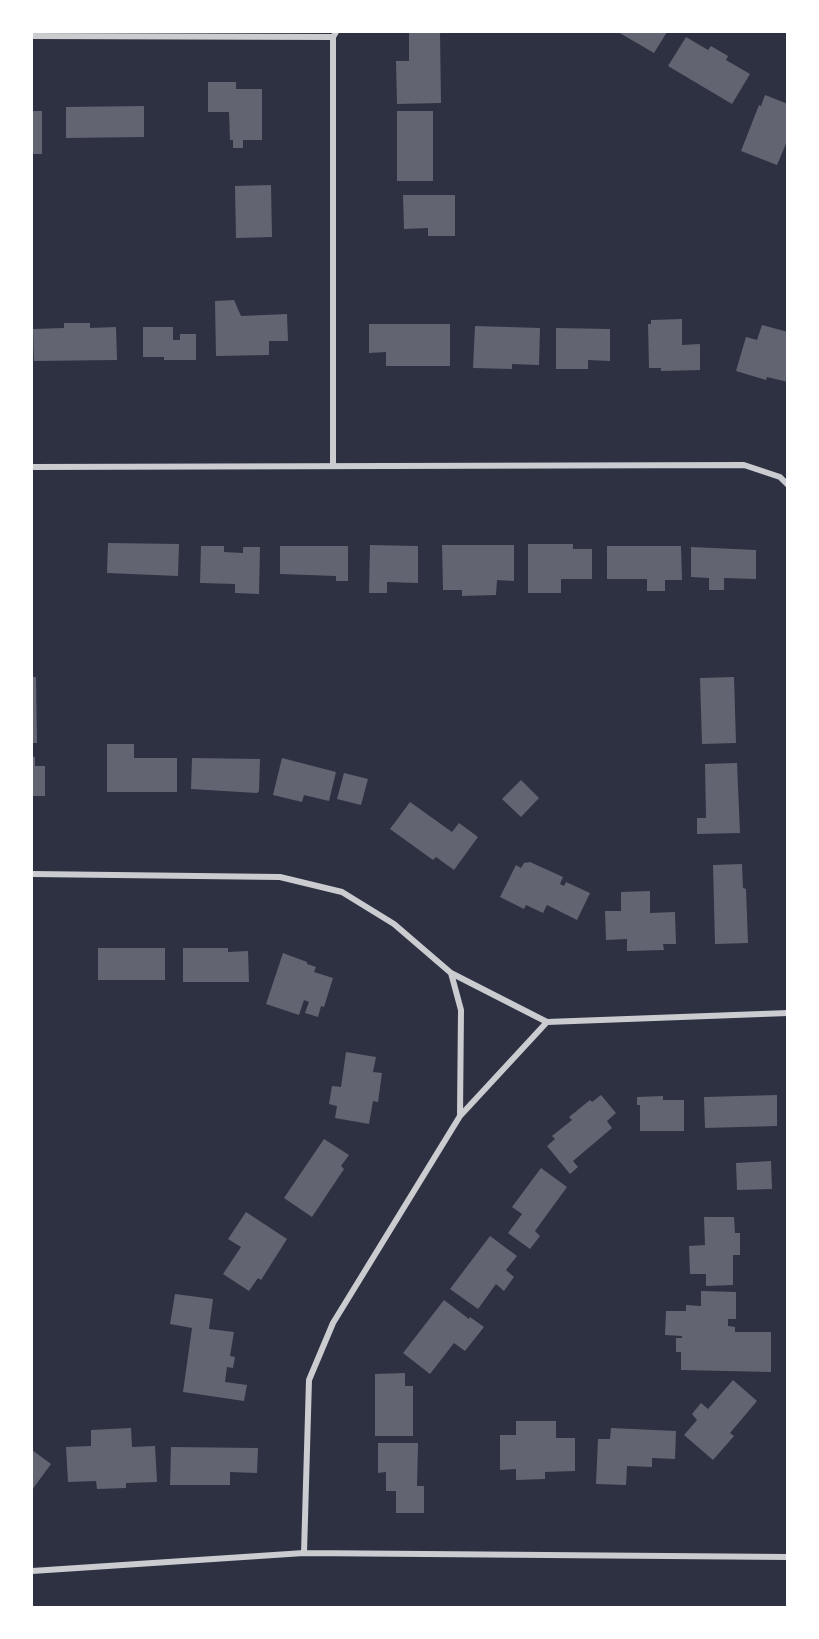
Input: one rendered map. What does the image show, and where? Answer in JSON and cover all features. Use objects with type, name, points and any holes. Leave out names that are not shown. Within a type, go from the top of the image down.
[{"type":"street","points":[[32,36],[334,34],[333,465]]},
{"type":"street","points":[[32,467],[744,465],[780,477],[788,485]]},
{"type":"street","points":[[32,874],[280,877],[342,892],[393,924],[452,973],[547,1022],[788,1013]]},
{"type":"street","points":[[452,973],[461,1010],[460,1116]]},
{"type":"street","points":[[304,1553],[309,1380],[333,1323],[460,1116],[547,1022]]},
{"type":"street","points":[[32,1570],[304,1553],[788,1557]]},
{"type":"building","points":[[409,32],[440,32],[441,103],[397,104],[396,61],[409,61]]},
{"type":"building","points":[[618,32],[667,32],[654,53]]},
{"type":"building","points":[[686,37],[708,50],[711,46],[728,56],[726,60],[750,74],[732,104],[668,66]]},
{"type":"building","points":[[208,82],[236,82],[236,89],[262,89],[262,140],[243,140],[243,148],[233,148],[233,140],[230,140],[229,112],[208,112]]},
{"type":"building","points":[[765,95],[788,104],[788,139],[777,165],[741,151]]},
{"type":"building","points":[[144,106],[144,137],[66,138],[66,107]]},
{"type":"building","points":[[32,111],[42,111],[42,154],[32,154]]},
{"type":"building","points":[[397,111],[433,111],[433,181],[397,181]]},
{"type":"building","points":[[271,185],[272,237],[236,238],[235,186]]},
{"type":"building","points":[[403,195],[455,195],[455,236],[428,236],[428,228],[404,229]]},
{"type":"building","points":[[234,300],[241,316],[287,314],[288,341],[269,341],[269,355],[216,356],[215,301]]},
{"type":"building","points":[[682,319],[682,345],[700,344],[700,370],[661,371],[661,368],[649,368],[648,324],[651,324],[651,320]]},
{"type":"building","points":[[64,323],[90,323],[90,328],[116,327],[117,360],[34,361],[33,329],[64,328]]},
{"type":"building","points":[[369,324],[450,324],[450,366],[386,366],[386,352],[369,353]]},
{"type":"building","points":[[762,325],[788,332],[788,382],[767,377],[766,380],[736,371],[746,337],[757,340]]},
{"type":"building","points":[[475,326],[540,328],[539,365],[512,364],[512,369],[473,368]]},
{"type":"building","points":[[143,327],[173,327],[173,340],[180,340],[180,334],[196,334],[196,360],[164,360],[164,357],[143,357]]},
{"type":"building","points":[[556,328],[610,329],[610,361],[588,360],[588,369],[556,369]]},
{"type":"building","points":[[108,543],[179,544],[178,576],[107,573]]},
{"type":"building","points":[[528,544],[573,544],[573,549],[592,549],[592,579],[561,579],[561,593],[528,593]]},
{"type":"building","points":[[370,545],[418,546],[418,583],[387,582],[387,593],[369,593]]},
{"type":"building","points":[[442,545],[514,545],[514,581],[497,580],[496,595],[462,596],[462,590],[443,590]]},
{"type":"building","points":[[201,546],[224,546],[224,552],[243,553],[243,547],[260,547],[259,594],[235,593],[235,584],[200,583]]},
{"type":"building","points":[[280,546],[348,546],[348,581],[336,581],[336,576],[280,574]]},
{"type":"building","points":[[607,546],[681,546],[682,580],[665,580],[665,591],[647,591],[647,579],[607,579]]},
{"type":"building","points":[[691,547],[756,550],[756,579],[724,578],[724,590],[709,590],[709,578],[691,577]]},
{"type":"building","points":[[32,677],[36,677],[37,743],[32,743]]},
{"type":"building","points":[[734,677],[736,743],[702,744],[700,678]]},
{"type":"building","points":[[107,744],[134,744],[134,758],[177,758],[177,792],[107,792]]},
{"type":"building","points":[[32,757],[35,757],[35,766],[45,766],[45,796],[32,796]]},
{"type":"building","points":[[192,758],[260,759],[259,791],[257,793],[191,789]]},
{"type":"building","points":[[282,758],[336,772],[329,801],[304,795],[302,802],[273,795]]},
{"type":"building","points":[[737,763],[740,833],[697,834],[697,818],[706,818],[705,764]]},
{"type":"building","points":[[344,773],[368,779],[361,805],[337,799]]},
{"type":"building","points":[[521,780],[539,798],[521,817],[502,799]]},
{"type":"building","points":[[410,802],[452,832],[459,823],[478,837],[454,870],[436,857],[433,860],[390,829]]},
{"type":"building","points":[[530,862],[563,877],[560,884],[564,886],[566,882],[590,893],[577,920],[547,905],[543,913],[526,905],[524,909],[500,897],[516,865],[521,868],[524,863]]},
{"type":"building","points":[[742,864],[743,888],[746,889],[748,943],[715,944],[713,865]]},
{"type":"building","points":[[650,891],[650,913],[675,912],[676,944],[663,944],[664,950],[627,951],[627,939],[606,940],[605,911],[621,911],[621,892]]},
{"type":"building","points":[[98,948],[165,948],[165,980],[98,980]]},
{"type":"building","points":[[183,948],[228,948],[228,952],[248,951],[249,982],[183,982]]},
{"type":"building","points":[[283,953],[316,967],[314,972],[333,978],[324,1007],[321,1006],[318,1017],[305,1013],[309,1002],[304,1000],[299,1015],[266,1004]]},
{"type":"building","points":[[346,1052],[376,1057],[373,1072],[382,1073],[378,1102],[373,1101],[369,1124],[335,1118],[337,1106],[329,1104],[332,1086],[341,1087]]},
{"type":"building","points":[[601,1095],[616,1113],[607,1121],[612,1128],[573,1161],[578,1167],[570,1174],[547,1146],[555,1139],[552,1136],[572,1120],[569,1117],[590,1100],[592,1102]]},
{"type":"building","points":[[777,1095],[777,1126],[705,1128],[704,1097]]},
{"type":"building","points":[[663,1096],[663,1100],[684,1100],[684,1131],[640,1131],[640,1105],[637,1105],[637,1097]]},
{"type":"building","points":[[324,1139],[349,1155],[341,1166],[344,1169],[312,1217],[284,1198]]},
{"type":"building","points":[[771,1161],[772,1189],[737,1190],[736,1163]]},
{"type":"building","points":[[541,1168],[567,1187],[535,1231],[540,1236],[530,1249],[508,1233],[522,1214],[512,1207]]},
{"type":"building","points":[[246,1212],[287,1239],[261,1280],[258,1278],[249,1291],[223,1274],[241,1247],[228,1239]]},
{"type":"building","points":[[704,1217],[734,1217],[735,1233],[740,1233],[740,1255],[733,1255],[733,1285],[706,1286],[706,1274],[690,1274],[689,1246],[705,1245]]},
{"type":"building","points":[[490,1236],[517,1256],[506,1270],[514,1277],[504,1291],[496,1284],[478,1309],[450,1289]]},
{"type":"building","points":[[701,1291],[736,1292],[736,1319],[728,1319],[728,1326],[735,1327],[735,1332],[771,1332],[771,1372],[681,1370],[681,1352],[676,1352],[676,1338],[682,1338],[682,1336],[665,1335],[666,1311],[686,1311],[686,1305],[701,1306]]},
{"type":"building","points":[[175,1294],[213,1299],[209,1329],[234,1332],[230,1356],[235,1357],[233,1368],[227,1367],[225,1382],[247,1385],[244,1401],[183,1392],[192,1328],[170,1324]]},
{"type":"building","points":[[444,1300],[484,1327],[465,1351],[454,1343],[430,1374],[403,1353]]},
{"type":"building","points":[[405,1373],[405,1386],[413,1386],[413,1436],[375,1436],[375,1374]]},
{"type":"building","points":[[733,1380],[757,1401],[730,1433],[734,1436],[713,1460],[684,1435],[697,1420],[692,1414],[701,1403],[708,1409]]},
{"type":"building","points":[[516,1421],[556,1421],[556,1438],[575,1438],[575,1471],[545,1472],[545,1479],[516,1480],[516,1469],[500,1470],[500,1435],[516,1435]]},
{"type":"building","points":[[131,1428],[132,1447],[155,1446],[157,1482],[126,1483],[126,1488],[97,1489],[96,1481],[68,1482],[66,1447],[91,1446],[91,1430]]},
{"type":"building","points":[[611,1428],[676,1431],[675,1459],[652,1458],[652,1467],[627,1466],[626,1485],[596,1484],[598,1439],[610,1439]]},
{"type":"building","points":[[378,1443],[418,1443],[417,1486],[424,1486],[424,1513],[396,1513],[396,1491],[386,1491],[386,1472],[378,1473]]},
{"type":"building","points":[[171,1447],[258,1448],[257,1473],[230,1472],[230,1485],[170,1485]]},
{"type":"building","points":[[32,1450],[51,1464],[32,1490]]}]
